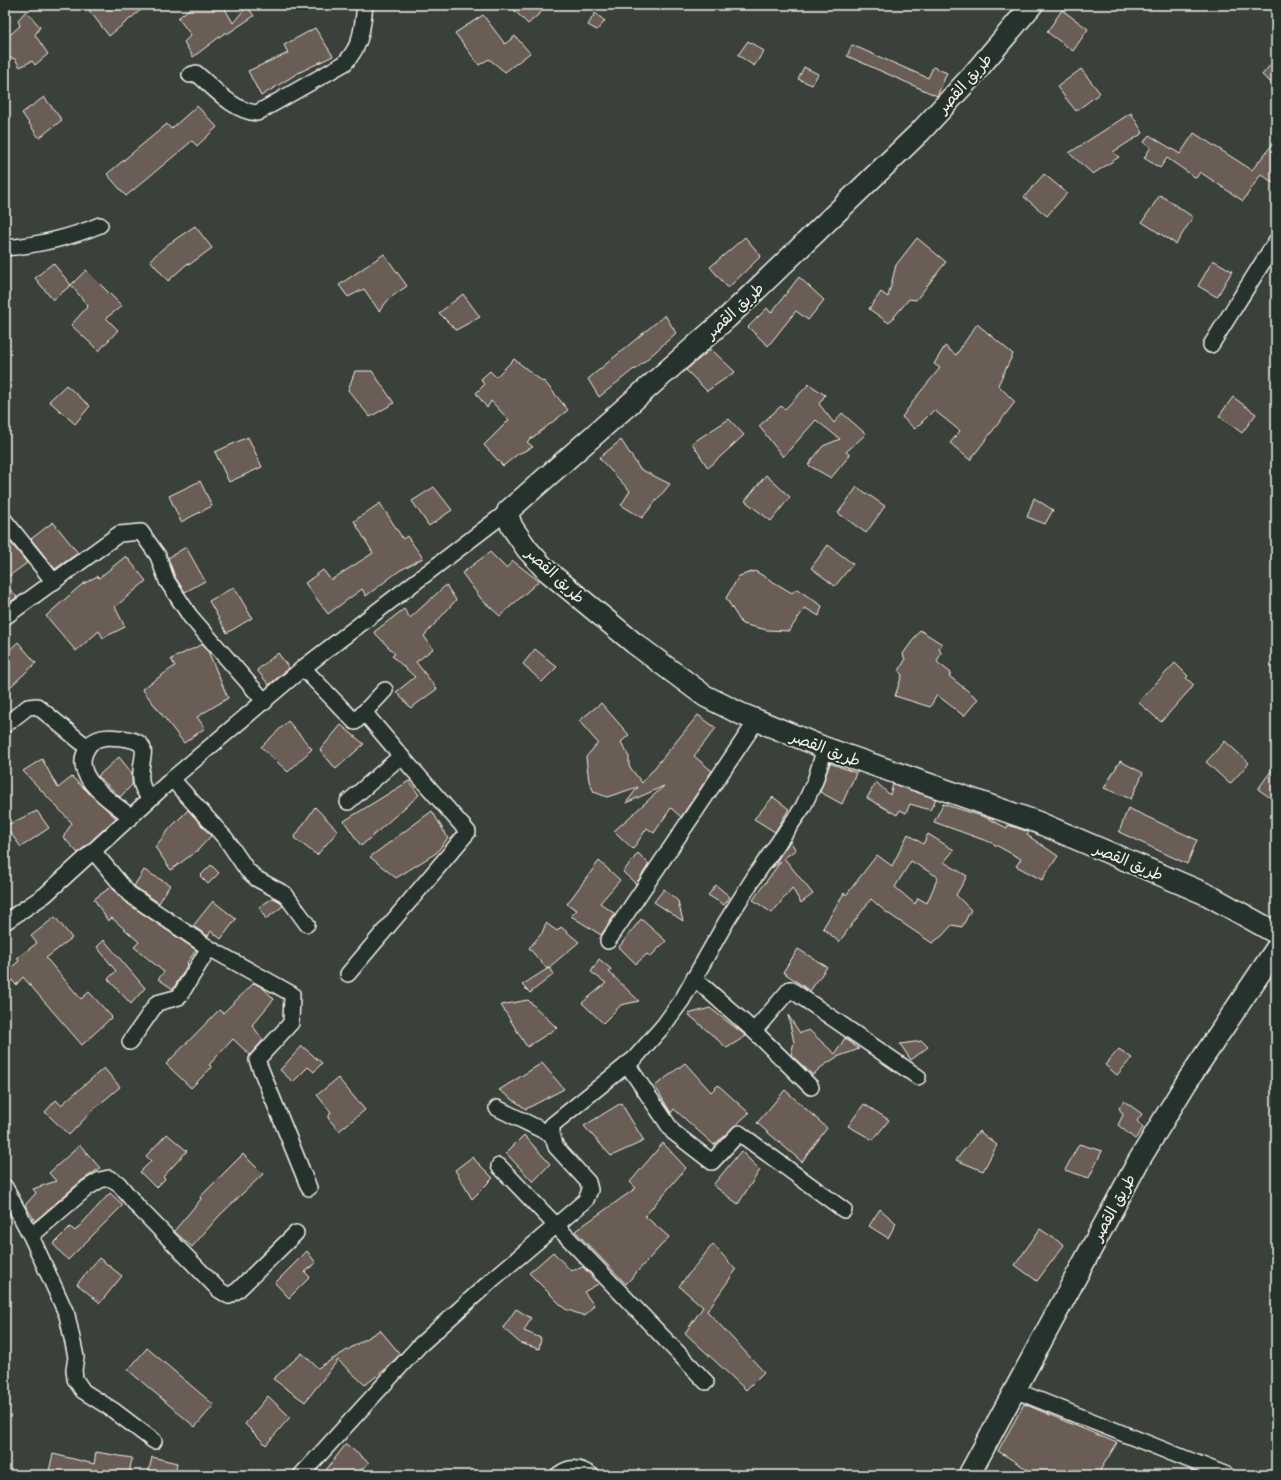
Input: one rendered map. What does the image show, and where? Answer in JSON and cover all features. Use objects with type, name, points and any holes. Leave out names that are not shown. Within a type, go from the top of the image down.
[{"type":"street","points":[[190,75],[196,73],[236,106],[247,112],[257,113],[345,63],[356,51],[363,29],[365,5]]},
{"type":"street","name":"طريق القصر","points":[[1032,5],[971,77],[920,132],[727,318],[508,511],[509,519],[512,528],[526,549],[552,575],[634,643],[705,696],[824,748],[1037,822],[1208,895],[1276,933]]},
{"type":"street","points":[[5,248],[59,240],[100,225]]},
{"type":"street","points":[[1211,345],[1276,241]]},
{"type":"street","points":[[5,922],[45,895],[94,852],[150,799],[265,702],[302,668],[508,511]]},
{"type":"street","points":[[5,521],[54,582]]},
{"type":"street","points":[[5,617],[119,534],[141,532],[158,556],[167,581],[190,616],[265,702]]},
{"type":"street","points":[[302,668],[355,722],[385,690]]},
{"type":"street","points":[[5,725],[28,707],[37,706],[87,747]]},
{"type":"street","points":[[348,974],[468,832],[364,712]]},
{"type":"street","points":[[608,941],[757,720]]},
{"type":"street","points":[[131,817],[94,787],[85,776],[82,759],[87,747],[96,739],[106,737],[133,739],[140,743],[144,752],[140,780],[150,799]]},
{"type":"street","points":[[301,1475],[420,1346],[493,1279],[586,1200],[590,1190],[588,1182],[556,1147],[552,1135],[552,1125],[558,1118],[635,1058],[664,1025],[682,1000],[755,876],[804,806],[815,781],[824,748]]},
{"type":"street","points":[[348,802],[401,756]]},
{"type":"street","points":[[172,780],[226,839],[247,870],[257,879],[285,894],[308,924]]},
{"type":"street","points":[[94,852],[129,894],[209,948],[292,994],[291,1022],[257,1060],[309,1188]]},
{"type":"street","points":[[130,1042],[158,1003],[179,997],[209,948]]},
{"type":"street","name":"طريق القصر","points":[[969,1475],[1138,1162],[1186,1083],[1276,949]]},
{"type":"street","points":[[694,978],[754,1031],[811,1087]]},
{"type":"street","points":[[754,1031],[790,989],[918,1077]]},
{"type":"street","points":[[627,1064],[673,1132],[712,1162],[739,1132],[844,1210]]},
{"type":"street","points":[[497,1108],[552,1135]]},
{"type":"street","points":[[499,1166],[706,1382]]},
{"type":"street","points":[[31,1236],[87,1188],[100,1180],[109,1178],[118,1183],[138,1208],[218,1290],[229,1296],[238,1290],[296,1233]]},
{"type":"street","points":[[5,1187],[31,1236],[67,1315],[76,1357],[74,1370],[75,1379],[83,1391],[113,1410],[154,1441]]},
{"type":"street","points":[[1014,1390],[1227,1475]]},
{"type":"street","points":[[558,1475],[566,1468],[582,1469],[591,1475]]},
{"type":"building","points":[[85,5],[147,5],[109,36]]},
{"type":"building","points":[[194,5],[223,5],[233,23],[247,6],[254,16],[227,34],[226,32],[193,57],[184,42],[191,35],[178,18]]},
{"type":"building","points":[[509,5],[549,5],[528,24]]},
{"type":"building","points":[[1062,10],[1088,29],[1073,51],[1047,32]]},
{"type":"building","points":[[26,11],[40,27],[35,35],[48,54],[35,65],[32,61],[20,67],[15,59],[8,57],[8,48],[5,44],[5,39],[20,26],[18,20]]},
{"type":"building","points":[[595,13],[605,21],[597,30],[588,25]]},
{"type":"building","points":[[483,15],[505,44],[515,36],[530,53],[505,72],[489,59],[479,65],[455,33]]},
{"type":"building","points":[[315,28],[333,56],[298,73],[261,96],[248,71],[288,53],[284,45]]},
{"type":"building","points":[[748,41],[764,51],[754,66],[738,55]]},
{"type":"building","points":[[852,45],[928,78],[933,67],[947,73],[937,96],[847,56]]},
{"type":"building","points":[[1276,58],[1276,87],[1262,75]]},
{"type":"building","points":[[804,67],[818,74],[812,85],[798,79]]},
{"type":"building","points":[[1081,69],[1100,93],[1076,111],[1057,87]]},
{"type":"building","points":[[44,97],[62,120],[39,138],[22,113]]},
{"type":"building","points":[[197,106],[217,127],[197,146],[192,141],[126,196],[107,174],[167,124],[171,129]]},
{"type":"building","points":[[1131,113],[1143,133],[1113,152],[1119,157],[1093,174],[1069,153]]},
{"type":"building","points":[[1194,133],[1252,170],[1276,140],[1276,185],[1261,174],[1243,201],[1200,172],[1196,178],[1167,158],[1160,168],[1144,158],[1151,147],[1144,142],[1149,135],[1180,154]]},
{"type":"building","points":[[1044,174],[1067,193],[1047,216],[1024,197]]},
{"type":"building","points":[[1160,195],[1193,217],[1176,244],[1142,222]]},
{"type":"building","points":[[195,226],[212,248],[189,265],[188,263],[168,281],[150,260],[167,245]]},
{"type":"building","points":[[745,237],[761,256],[728,288],[710,267]]},
{"type":"building","points":[[917,238],[946,262],[916,300],[909,299],[889,323],[869,309],[881,292],[888,297],[896,265]]},
{"type":"building","points":[[384,254],[407,286],[390,298],[379,311],[364,289],[348,297],[339,285]]},
{"type":"building","points":[[1213,260],[1232,271],[1217,297],[1198,286]]},
{"type":"building","points":[[53,263],[71,285],[53,300],[35,278]]},
{"type":"building","points":[[86,270],[122,306],[106,318],[118,330],[99,351],[71,325],[88,306],[71,285]]},
{"type":"building","points":[[799,277],[824,300],[808,320],[796,311],[768,346],[748,327],[767,308],[771,313]]},
{"type":"building","points":[[463,294],[480,317],[456,330],[439,313]]},
{"type":"building","points":[[665,315],[676,333],[635,370],[634,369],[599,397],[588,379]]},
{"type":"building","points":[[977,324],[1013,354],[998,385],[1015,402],[970,460],[950,443],[960,431],[934,410],[915,429],[902,417],[940,368],[934,364],[945,346],[956,355]]},
{"type":"building","points":[[711,349],[735,372],[707,391],[686,370]]},
{"type":"building","points":[[514,359],[543,382],[544,381],[568,410],[527,442],[533,447],[518,454],[503,466],[484,445],[509,420],[491,401],[487,408],[476,393],[484,385],[481,379],[490,371],[496,377]]},
{"type":"building","points":[[355,371],[372,371],[394,403],[370,417],[348,390]]},
{"type":"building","points":[[809,384],[825,395],[819,404],[834,423],[842,413],[866,434],[846,452],[850,455],[831,478],[808,465],[823,446],[840,439],[816,420],[783,457],[759,426],[781,406],[785,409]]},
{"type":"building","points":[[66,385],[90,406],[75,424],[49,401]]},
{"type":"building","points":[[1233,397],[1256,414],[1242,433],[1219,416]]},
{"type":"building","points":[[729,419],[744,435],[708,468],[692,443]]},
{"type":"building","points":[[248,437],[262,467],[229,482],[215,452]]},
{"type":"building","points":[[621,440],[640,469],[670,484],[642,518],[621,505],[630,491],[599,458]]},
{"type":"building","points":[[766,475],[790,497],[771,521],[745,501]]},
{"type":"building","points":[[200,481],[212,506],[181,522],[169,496]]},
{"type":"building","points":[[434,487],[452,510],[429,526],[412,501]]},
{"type":"building","points":[[857,487],[885,506],[866,533],[838,513]]},
{"type":"building","points":[[1034,498],[1053,510],[1045,524],[1027,517]]},
{"type":"building","points":[[380,503],[403,539],[407,536],[423,558],[399,571],[366,596],[362,589],[328,614],[305,583],[323,570],[331,580],[373,553],[354,521]]},
{"type":"building","points":[[53,522],[78,553],[55,569],[31,539]]},
{"type":"building","points":[[11,543],[27,563],[5,579],[5,547]]},
{"type":"building","points":[[828,545],[853,564],[835,586],[811,568]]},
{"type":"building","points":[[186,547],[205,581],[185,592],[175,577],[168,558]]},
{"type":"building","points":[[490,552],[506,568],[513,561],[539,581],[500,616],[482,600],[462,573]]},
{"type":"building","points":[[126,556],[146,581],[115,607],[125,627],[103,638],[99,631],[76,651],[46,616],[80,586],[97,576],[99,578]]},
{"type":"building","points":[[755,571],[792,593],[797,589],[822,606],[819,616],[805,608],[789,631],[767,630],[742,624],[726,598],[739,576]]},
{"type":"building","points":[[5,584],[17,597],[5,606]]},
{"type":"building","points":[[446,585],[456,600],[424,636],[433,649],[416,662],[437,689],[411,708],[396,692],[415,677],[392,656],[395,654],[374,632],[404,609],[410,618]]},
{"type":"building","points":[[234,587],[252,618],[227,633],[209,601]]},
{"type":"building","points":[[920,630],[942,644],[939,648],[941,653],[937,662],[951,673],[949,676],[978,699],[964,716],[937,695],[930,707],[895,696],[902,675],[899,671],[905,660],[903,654]]},
{"type":"building","points":[[18,642],[36,663],[10,687],[5,681],[5,654]]},
{"type":"building","points":[[203,644],[208,651],[228,698],[197,717],[205,728],[184,743],[142,689],[175,666],[171,659]]},
{"type":"building","points":[[535,649],[557,667],[542,682],[523,664]]},
{"type":"building","points":[[278,653],[289,668],[269,685],[257,670]]},
{"type":"building","points":[[1175,663],[1188,676],[1186,678],[1194,685],[1161,722],[1138,702]]},
{"type":"building","points":[[601,703],[629,735],[621,742],[629,757],[629,766],[642,783],[698,715],[716,728],[694,756],[712,771],[681,817],[671,808],[654,833],[647,828],[633,849],[614,831],[664,786],[626,803],[638,787],[607,797],[594,792],[589,781],[586,757],[598,743],[579,721]]},
{"type":"building","points":[[288,721],[312,749],[288,772],[261,747]]},
{"type":"building","points":[[341,725],[364,744],[336,769],[320,750]]},
{"type":"building","points":[[1225,741],[1249,763],[1230,784],[1206,762]]},
{"type":"building","points":[[119,757],[132,773],[132,785],[120,797],[98,776]]},
{"type":"building","points":[[42,759],[58,788],[72,777],[116,818],[78,853],[63,837],[72,823],[23,771]]},
{"type":"building","points":[[1120,761],[1143,773],[1131,799],[1104,788]]},
{"type":"building","points":[[830,763],[856,773],[842,804],[820,792]]},
{"type":"building","points":[[1276,764],[1276,802],[1258,789]]},
{"type":"building","points":[[409,781],[419,795],[361,846],[344,821]]},
{"type":"building","points":[[876,782],[890,795],[893,784],[936,799],[930,810],[910,804],[906,813],[900,810],[897,815],[867,798]]},
{"type":"building","points":[[773,797],[789,809],[775,832],[754,819]]},
{"type":"building","points":[[943,804],[985,817],[1007,828],[1008,825],[1029,832],[1027,835],[1058,856],[1042,880],[1016,866],[1021,859],[992,843],[934,822]]},
{"type":"building","points":[[315,807],[338,831],[317,855],[294,838]]},
{"type":"building","points":[[1128,808],[1197,840],[1187,864],[1119,832]]},
{"type":"building","points":[[188,810],[211,836],[198,850],[171,870],[155,847],[171,827]]},
{"type":"building","points":[[37,811],[49,828],[21,847],[5,826]]},
{"type":"building","points":[[432,811],[448,838],[436,853],[396,878],[370,857]]},
{"type":"building","points":[[908,834],[923,844],[928,834],[954,850],[944,862],[967,876],[956,895],[971,910],[962,927],[952,925],[942,936],[932,943],[886,912],[871,899],[839,942],[823,928],[844,893],[846,895],[877,855],[892,866]],"holes":[[[911,861],[938,877],[927,903],[918,898],[915,904],[895,887]]]},
{"type":"building","points":[[790,841],[796,850],[784,858],[813,894],[801,903],[792,888],[772,913],[753,900],[781,861],[772,868]]},
{"type":"building","points":[[638,853],[649,864],[636,884],[623,872]]},
{"type":"building","points":[[599,861],[620,880],[600,903],[615,914],[601,935],[571,916],[577,910],[567,904]]},
{"type":"building","points":[[211,865],[219,873],[208,884],[200,876]]},
{"type":"building","points":[[144,870],[170,885],[159,903],[134,886]]},
{"type":"building","points":[[716,885],[730,897],[724,905],[708,895]]},
{"type":"building","points":[[111,887],[124,901],[196,950],[173,989],[158,979],[164,972],[134,947],[139,942],[112,918],[108,921],[94,899]]},
{"type":"building","points":[[664,889],[678,901],[683,921],[654,902]]},
{"type":"building","points":[[273,898],[279,901],[283,906],[266,919],[259,907]]},
{"type":"building","points":[[213,901],[236,919],[221,939],[211,931],[208,936],[193,926]]},
{"type":"building","points":[[55,917],[72,938],[46,958],[81,999],[89,992],[112,1017],[82,1045],[23,977],[16,985],[6,972],[19,961],[17,958],[37,943],[31,936]]},
{"type":"building","points":[[641,919],[666,941],[650,957],[647,954],[636,964],[619,947]]},
{"type":"building","points":[[546,923],[557,931],[561,927],[579,942],[547,969],[529,948],[542,933]]},
{"type":"building","points":[[104,940],[145,988],[131,1004],[108,979],[116,971],[97,947]]},
{"type":"building","points":[[798,949],[827,967],[810,991],[783,972]]},
{"type":"building","points":[[599,959],[611,969],[609,972],[639,1001],[621,1005],[603,1023],[582,1003],[606,983],[591,972]]},
{"type":"building","points":[[550,968],[554,974],[530,993],[522,985]]},
{"type":"building","points":[[254,983],[263,988],[274,999],[252,1025],[263,1040],[250,1055],[233,1039],[209,1065],[212,1067],[191,1088],[166,1064],[219,1010],[223,1013]]},
{"type":"building","points":[[528,1000],[557,1028],[527,1047],[501,1005]]},
{"type":"building","points":[[710,1008],[746,1036],[727,1048],[688,1014]]},
{"type":"building","points":[[788,1015],[800,1033],[809,1030],[835,1054],[845,1038],[859,1049],[837,1057],[820,1068],[813,1075],[791,1055],[794,1042]]},
{"type":"building","points":[[922,1041],[928,1047],[911,1060],[900,1044]]},
{"type":"building","points":[[302,1046],[322,1063],[314,1072],[308,1067],[293,1082],[280,1070]]},
{"type":"building","points":[[1119,1049],[1132,1058],[1117,1075],[1105,1065]]},
{"type":"building","points":[[542,1063],[564,1089],[526,1109],[499,1090]]},
{"type":"building","points":[[685,1063],[711,1092],[718,1085],[749,1113],[714,1145],[674,1109],[671,1113],[655,1086]]},
{"type":"building","points":[[104,1068],[120,1087],[94,1109],[69,1135],[45,1112],[56,1100],[61,1105]]},
{"type":"building","points":[[338,1078],[365,1110],[339,1131],[328,1118],[331,1112],[317,1095]]},
{"type":"building","points":[[785,1090],[827,1128],[802,1162],[757,1123]]},
{"type":"building","points":[[1124,1101],[1142,1114],[1137,1121],[1143,1128],[1135,1139],[1118,1125],[1123,1115],[1119,1108]]},
{"type":"building","points":[[621,1103],[644,1141],[611,1156],[584,1126]]},
{"type":"building","points":[[864,1104],[889,1120],[873,1140],[848,1126]]},
{"type":"building","points":[[979,1131],[997,1145],[983,1171],[956,1160]]},
{"type":"building","points":[[167,1134],[187,1151],[163,1177],[165,1179],[156,1188],[140,1172],[151,1161],[146,1156]]},
{"type":"building","points":[[524,1135],[550,1164],[533,1182],[506,1153]]},
{"type":"building","points":[[663,1143],[686,1168],[645,1216],[669,1237],[626,1284],[575,1231],[636,1188],[630,1182]]},
{"type":"building","points":[[1079,1144],[1102,1151],[1089,1178],[1065,1170]]},
{"type":"building","points":[[80,1145],[100,1168],[81,1181],[35,1221],[25,1205],[36,1193],[33,1189],[56,1181],[49,1173]]},
{"type":"building","points":[[741,1151],[760,1170],[738,1204],[713,1185]]},
{"type":"building","points":[[243,1154],[263,1174],[219,1216],[192,1247],[174,1231],[201,1199],[200,1197]]},
{"type":"building","points":[[472,1157],[493,1178],[472,1199],[455,1170]]},
{"type":"building","points":[[110,1193],[123,1205],[68,1260],[53,1244],[70,1227],[75,1231]]},
{"type":"building","points":[[880,1209],[896,1223],[888,1238],[869,1226]]},
{"type":"building","points":[[1040,1229],[1064,1245],[1037,1281],[1015,1265]]},
{"type":"building","points":[[713,1244],[736,1270],[707,1311],[764,1372],[746,1390],[685,1333],[703,1307],[679,1286]]},
{"type":"building","points":[[307,1251],[316,1263],[305,1272],[310,1277],[289,1298],[275,1283]]},
{"type":"building","points":[[553,1252],[571,1271],[583,1267],[598,1284],[584,1292],[594,1305],[585,1316],[565,1309],[529,1273]]},
{"type":"building","points":[[99,1258],[122,1276],[100,1303],[77,1284]]},
{"type":"building","points":[[516,1309],[531,1318],[524,1331],[541,1338],[539,1349],[520,1343],[503,1328]]},
{"type":"building","points":[[380,1330],[400,1354],[388,1367],[365,1385],[338,1360],[305,1402],[273,1379],[302,1353],[318,1368]]},
{"type":"building","points":[[147,1348],[214,1405],[195,1427],[128,1370]]},
{"type":"building","points":[[268,1396],[290,1417],[266,1445],[245,1424]]},
{"type":"building","points":[[1024,1404],[1117,1443],[1097,1475],[1036,1475],[998,1451]]},
{"type":"building","points":[[346,1444],[369,1463],[355,1475],[332,1475],[326,1470]]},
{"type":"building","points":[[96,1452],[132,1458],[129,1475],[48,1475],[53,1454],[94,1464]]},
{"type":"building","points":[[152,1457],[177,1463],[175,1475],[148,1475]]}]
